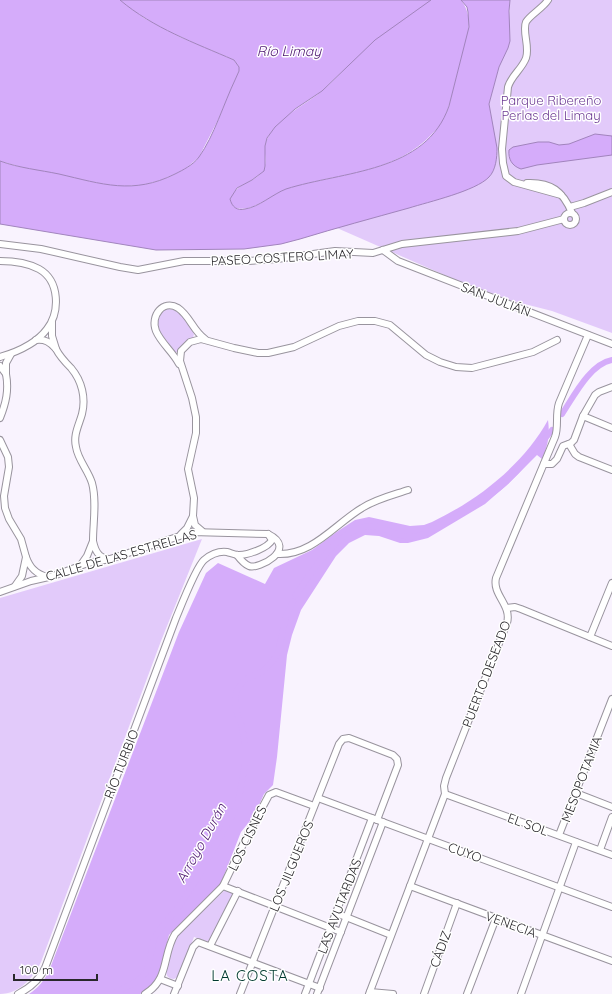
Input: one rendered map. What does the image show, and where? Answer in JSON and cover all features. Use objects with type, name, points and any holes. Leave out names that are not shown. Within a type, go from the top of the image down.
[{"type":"street","points":[[548,0],[543,7],[529,18],[526,23],[527,53],[524,62],[509,84],[502,149],[503,168],[506,176],[511,181],[518,183],[544,184],[553,188],[566,199],[571,210],[612,192]]},
{"type":"street","name":"PASEO COSTERO LIMAY","points":[[571,210],[576,218],[574,223],[570,225],[566,224],[564,219],[566,214],[571,210]]},
{"type":"street","name":"PASEO COSTERO LIMAY","points":[[0,244],[41,249],[138,270],[178,262],[277,259],[335,251],[370,254],[406,243],[518,231],[553,220],[564,219]]},
{"type":"street","name":"SAN JULIÁN","points":[[383,250],[398,261],[612,344]]},
{"type":"street","points":[[0,261],[15,262],[39,269],[47,275],[54,288],[56,300],[55,313],[47,330],[36,340],[22,349],[0,358]]},
{"type":"street","points":[[204,532],[197,528],[193,516],[194,498],[188,469],[196,433],[196,417],[190,389],[181,367],[156,332],[154,322],[155,314],[168,306],[178,308],[186,316],[198,334],[206,340]]},
{"type":"street","points":[[181,367],[180,356],[185,346],[196,340],[206,340],[234,348],[268,353],[294,347],[339,326],[358,321],[375,320],[390,325],[426,355],[440,362],[456,367],[472,368],[533,352],[557,340]]},
{"type":"street","points":[[52,321],[52,336],[56,349],[61,358],[73,371],[83,392],[83,408],[75,441],[78,456],[90,478],[93,488],[93,541],[95,549],[100,556],[110,559]]},
{"type":"street","name":"PUERTO DESEADO","points":[[369,993],[428,839],[444,794],[446,778],[507,622],[507,608],[496,588],[496,578],[556,433],[556,413],[559,403],[588,335]]},
{"type":"street","points":[[36,340],[48,342],[56,349]]},
{"type":"street","points":[[0,418],[7,396],[8,385],[6,363],[12,354]]},
{"type":"street","points":[[0,366],[6,374]]},
{"type":"street","points":[[544,464],[551,464],[554,462],[562,446],[569,444],[574,440],[583,416],[595,395],[612,387]]},
{"type":"street","points":[[583,416],[612,428]]},
{"type":"street","points":[[0,440],[8,456],[9,467],[4,496],[5,508],[9,519],[21,539],[26,557],[32,569],[47,577]]},
{"type":"street","points":[[569,444],[575,454],[579,457],[612,470]]},
{"type":"street","points":[[277,554],[291,554],[306,548],[321,539],[362,508],[376,501],[408,490]]},
{"type":"street","points":[[174,538],[187,528],[193,516]]},
{"type":"street","name":"CALLE DE LAS ESTRELLAS","points":[[0,592],[30,581],[110,559],[192,532],[268,534]]},
{"type":"street","points":[[237,555],[245,564],[251,567],[273,559],[279,548],[277,542],[268,534]]},
{"type":"street","points":[[237,555],[252,552],[270,544],[272,540],[268,534]]},
{"type":"street","points":[[78,567],[87,556],[93,541]]},
{"type":"street","name":"RÍO TURBIO","points":[[18,994],[34,984],[45,968],[176,618],[199,567],[206,558],[218,552],[226,552],[237,555]]},
{"type":"street","points":[[12,588],[18,583],[22,576],[26,557]]},
{"type":"street","points":[[590,637],[612,583]]},
{"type":"street","points":[[507,608],[521,609],[612,646]]},
{"type":"street","name":"MESOPOTAMIA","points":[[559,835],[612,700]]},
{"type":"street","name":"LOS JILGUEROS","points":[[240,994],[339,744],[343,739],[349,738],[393,755],[397,759]]},
{"type":"street","name":"LAS AVUTARDAS","points":[[319,991],[347,917],[378,820],[398,765],[397,759]]},
{"type":"street","name":"LOS CISNES","points":[[224,886],[247,836],[268,797],[273,793],[278,793],[314,806]]},
{"type":"street","points":[[576,793],[612,807]]},
{"type":"street","name":"EL SOL","points":[[444,794],[612,855]]},
{"type":"street","name":"CUYO","points":[[318,798],[612,907]]},
{"type":"street","points":[[600,850],[612,817]]},
{"type":"street","name":"LAS AVUTARDAS","points":[[305,994],[336,913],[378,820]]},
{"type":"street","points":[[520,994],[576,842]]},
{"type":"street","points":[[145,994],[154,987],[160,979],[175,934],[224,886],[341,932]]},
{"type":"street","name":"VENECIA","points":[[410,886],[612,961]]},
{"type":"street","name":"LOS CISNES","points":[[210,946],[238,891]]},
{"type":"street","name":"CÁDIZ","points":[[424,994],[457,904]]},
{"type":"street","points":[[336,913],[391,935]]},
{"type":"street","points":[[467,994],[496,918]]},
{"type":"street","points":[[174,994],[193,946],[196,943],[201,942],[309,984],[319,991]]},
{"type":"street","points":[[160,979],[178,986]]},
{"type":"street","points":[[369,993],[393,994]]},
{"type":"green space","points":[[0,0],[120,0],[144,18],[180,37],[234,60],[239,67],[239,71],[218,120],[199,157],[184,170],[161,180],[143,185],[127,186],[111,186],[28,169],[0,161]]},
{"type":"green space","points":[[431,0],[461,0],[466,8],[469,23],[467,39],[450,104],[440,126],[426,140],[410,152],[394,161],[358,172],[303,184],[285,190],[249,208],[235,208],[231,204],[230,199],[233,193],[241,186],[258,176],[264,169],[266,143],[269,136],[280,121],[323,90],[368,45],[385,31],[403,17]]},
{"type":"green space","name":"Parque Ribereño Perlas del Limay","points":[[510,0],[612,0],[612,333],[552,311],[490,295],[337,228],[445,197],[479,183],[489,177],[494,169],[497,154],[489,104],[509,21]]},
{"type":"green space","points":[[168,309],[177,311],[181,314],[190,325],[194,334],[193,338],[185,343],[177,352],[174,352],[159,332],[158,328],[157,318],[163,310]]},
{"type":"green space","points":[[548,420],[548,440],[542,459],[537,455],[485,504],[428,538],[408,543],[400,543],[379,536],[365,535],[349,543],[336,556],[301,610],[292,635],[287,655],[273,785],[264,794],[254,816],[241,832],[221,883],[169,935],[158,978],[149,988],[140,994],[29,994],[40,984],[49,971],[179,632],[206,573],[218,563],[265,584],[274,568],[312,550],[355,520],[369,517],[410,526],[424,525],[432,522],[466,503],[498,480],[526,452]]},
{"type":"green space","points":[[202,539],[161,641],[41,962],[34,974],[25,984],[13,991],[0,994],[0,598]]},
{"type":"green space","points":[[225,890],[232,892],[233,894],[209,942],[194,937],[179,976],[174,979],[169,978],[166,971],[173,943],[178,935]]},
{"type":"water","name":"Río Limay","points":[[120,0],[431,0],[375,40],[322,91],[295,109],[275,127],[267,138],[265,146],[264,171],[252,180],[237,188],[230,199],[235,208],[242,209],[255,206],[286,189],[380,166],[402,157],[422,145],[438,128],[449,106],[469,27],[467,7],[461,0],[510,0],[510,41],[499,67],[489,104],[497,148],[495,167],[489,177],[483,182],[451,196],[281,244],[244,249],[156,250],[0,224],[0,161],[104,184],[131,186],[160,180],[185,169],[199,157],[204,149],[239,71],[239,67],[234,60],[160,27],[146,19]]},
{"type":"water","points":[[595,134],[612,136],[612,155],[537,165],[521,169],[511,162],[509,156],[509,150],[513,147],[538,142],[549,142],[559,145],[569,144]]},
{"type":"waterway","name":"Arroyo Durán","points":[[562,414],[577,390],[590,374],[604,363],[612,360]]},
{"type":"waterway","name":"Arroyo Durán","points":[[296,595],[330,549],[353,531],[365,527],[378,527],[399,535],[415,537],[436,528],[459,515],[499,488],[533,453],[552,430]]},
{"type":"waterway","name":"Arroyo Durán","points":[[113,994],[138,981],[146,972],[154,938],[180,905],[198,877],[234,812],[239,798],[245,764],[245,744],[235,699],[237,690],[244,680],[262,672],[272,662],[278,653],[286,616],[293,602]]},
{"type":"district","name":"LA COSTA","points":[[250,975]]}]
